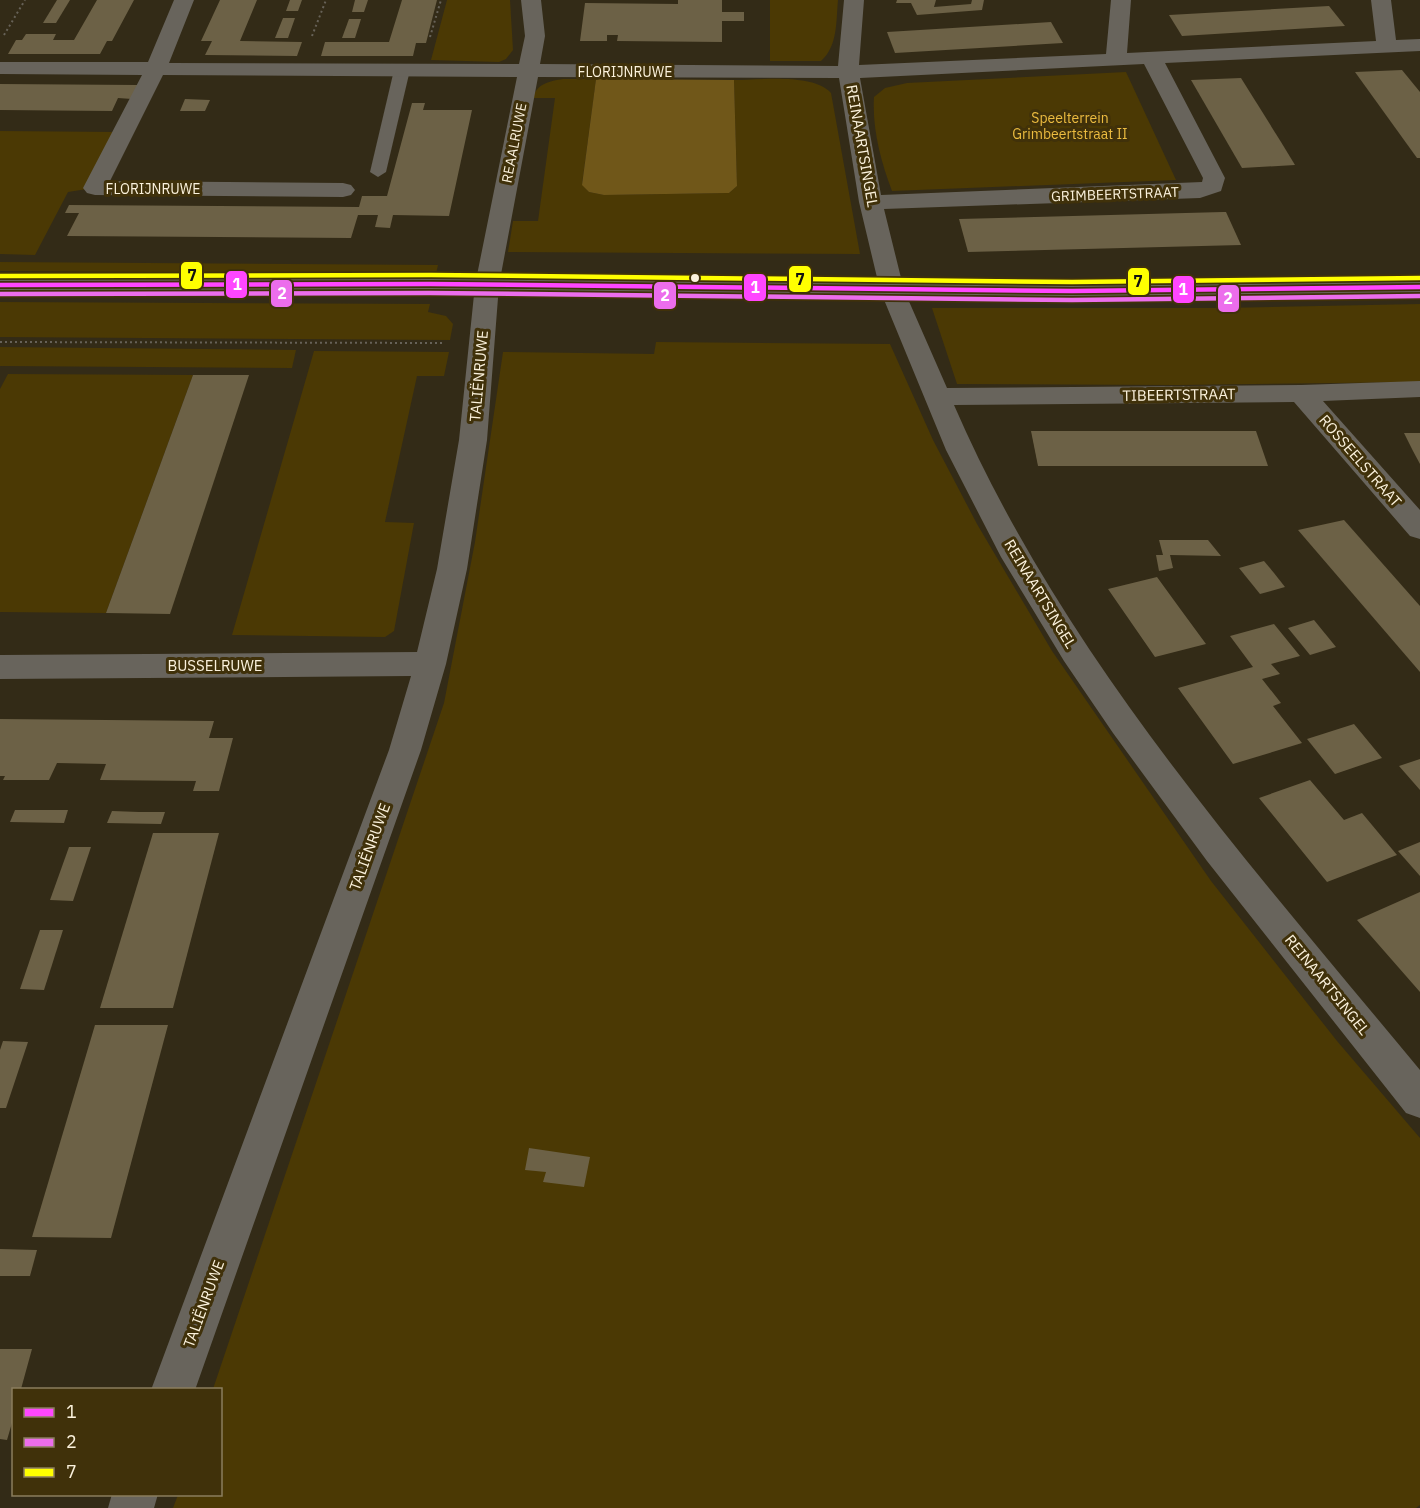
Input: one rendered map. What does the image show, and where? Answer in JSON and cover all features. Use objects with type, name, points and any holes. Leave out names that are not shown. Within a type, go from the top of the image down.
[{"type":"street","points":[[155,69],[184,0]]},
{"type":"street","name":"REAALRUWE","points":[[488,285],[535,36],[531,0]]},
{"type":"street","name":"REINAARTSINGEL","points":[[854,0],[848,72],[871,202],[892,290],[960,450],[1016,556],[1075,653],[1118,715],[1219,851],[1420,1100]]},
{"type":"street","points":[[1116,60],[1121,0]]},
{"type":"street","points":[[1381,0],[1387,47]]},
{"type":"street","points":[[848,72],[1420,45]]},
{"type":"street","name":"GRIMBEERTSTRAAT","points":[[871,202],[1200,191],[1214,186],[1214,178],[1151,57]]},
{"type":"street","name":"FLORIJNRUWE","points":[[0,68],[848,72]]},
{"type":"street","name":"FLORIJNRUWE","points":[[155,69],[95,188],[343,190]]},
{"type":"street","points":[[0,285],[488,285],[892,290],[1272,291],[1420,287]]},
{"type":"street","name":"TALIËNRUWE","points":[[173,1388],[405,750],[430,664],[452,569],[474,440],[488,285]]},
{"type":"street","name":"TIBEERTSTRAAT","points":[[938,397],[1301,393],[1420,389]]},
{"type":"street","name":"ROSSEELSTRAAT","points":[[1301,393],[1420,529]]},
{"type":"street","name":"BUSSELRUWE","points":[[0,667],[430,664]]},
{"type":"lane","points":[[378,172],[402,70]]},
{"type":"path","points":[[0,40],[25,0]]},
{"type":"path","points":[[0,342],[482,343]]},
{"type":"green space","points":[[447,0],[510,0],[513,50],[506,59],[499,62],[431,60]]},
{"type":"green space","points":[[770,0],[838,0],[833,41],[827,55],[821,61],[770,61]]},
{"type":"green space","name":"Speelterrein Grimbeertstraat II","points":[[1126,72],[1176,180],[892,191],[881,157],[874,121],[874,97],[885,88],[907,83]]},
{"type":"green space","points":[[563,79],[596,79],[582,184],[589,192],[604,195],[729,193],[737,186],[734,80],[799,80],[823,87],[831,93],[860,254],[508,252],[513,221],[538,221],[555,98],[533,98],[540,86]]},
{"type":"green space","points":[[0,131],[115,132],[87,189],[68,192],[35,255],[0,254]]},
{"type":"green space","points":[[0,262],[438,265],[436,274],[0,271]]},
{"type":"green space","points":[[0,302],[430,304],[428,312],[446,316],[453,324],[450,340],[0,337]]},
{"type":"green space","points":[[1420,304],[1420,382],[1177,385],[957,384],[932,308],[1225,308]]},
{"type":"green space","points":[[656,342],[890,344],[933,440],[977,524],[1052,651],[1211,881],[1337,1041],[1420,1138],[1420,1505],[1416,1508],[173,1508],[178,1496],[222,1496],[222,1388],[213,1388],[444,703],[475,542],[503,352],[654,354]]},
{"type":"green space","points":[[0,347],[296,350],[292,368],[0,366]]},
{"type":"green space","points":[[314,351],[449,352],[444,376],[417,376],[385,522],[414,523],[394,631],[385,637],[232,635]]},
{"type":"green space","points":[[8,374],[193,375],[106,613],[0,612],[0,389]]},
{"type":"shaded area","points":[[596,79],[734,80],[737,186],[729,193],[604,195],[589,192],[582,185]]},
{"type":"building","points":[[57,0],[70,0],[56,23],[43,23]]},
{"type":"building","points":[[97,0],[134,0],[112,41],[107,41],[100,54],[8,54],[16,40],[22,40],[26,34],[56,34],[53,40],[74,40]]},
{"type":"building","points":[[220,0],[257,0],[240,41],[302,42],[297,56],[205,55],[212,41],[201,41]]},
{"type":"building","points":[[290,0],[302,0],[298,11],[286,11]]},
{"type":"building","points":[[355,0],[368,0],[364,12],[352,12]]},
{"type":"building","points":[[402,0],[437,0],[426,43],[416,43],[413,56],[321,56],[325,42],[389,42]]},
{"type":"building","points":[[678,0],[722,0],[722,12],[744,12],[744,21],[722,21],[722,42],[617,41],[618,35],[607,35],[607,41],[580,41],[585,3],[678,4]]},
{"type":"building","points":[[897,0],[936,0],[934,7],[971,4],[972,0],[984,0],[982,10],[917,15],[911,3],[896,3]]},
{"type":"building","points":[[1329,6],[1345,26],[1182,36],[1169,15]]},
{"type":"building","points":[[283,18],[295,18],[288,38],[275,38]]},
{"type":"building","points":[[349,19],[361,19],[355,38],[342,38]]},
{"type":"building","points":[[1051,22],[1063,43],[895,53],[887,32]]},
{"type":"building","points":[[1402,70],[1420,92],[1420,158],[1417,158],[1355,72]]},
{"type":"building","points":[[1241,78],[1295,165],[1242,168],[1191,80]]},
{"type":"building","points":[[0,84],[138,85],[132,99],[118,98],[112,111],[0,110]]},
{"type":"building","points":[[185,99],[210,100],[205,111],[180,111]]},
{"type":"building","points":[[412,103],[425,103],[423,110],[472,110],[449,216],[393,215],[390,228],[375,227],[378,215],[358,215],[351,238],[67,236],[79,213],[65,213],[69,205],[359,207],[362,196],[387,196]]},
{"type":"building","points":[[1226,212],[1241,245],[968,252],[959,219]]},
{"type":"building","points":[[193,375],[249,375],[170,614],[106,613]]},
{"type":"building","points":[[1031,431],[1256,431],[1268,466],[1038,466]]},
{"type":"building","points":[[1404,433],[1420,433],[1420,464],[1413,451]]},
{"type":"building","points":[[1344,520],[1420,606],[1420,672],[1298,530]]},
{"type":"building","points":[[1159,540],[1208,540],[1221,556],[1170,555],[1173,568],[1159,571],[1156,555],[1163,555]]},
{"type":"building","points":[[1264,561],[1285,587],[1260,594],[1239,568]]},
{"type":"building","points":[[1157,577],[1206,644],[1155,657],[1108,589]]},
{"type":"building","points":[[1314,620],[1336,647],[1310,655],[1288,628]]},
{"type":"building","points":[[1274,624],[1300,656],[1271,664],[1280,674],[1262,679],[1281,703],[1273,706],[1302,743],[1233,764],[1178,688],[1253,667],[1230,636]]},
{"type":"building","points":[[0,719],[214,721],[209,738],[233,738],[219,791],[193,791],[196,781],[100,780],[106,764],[57,763],[49,780],[3,780],[5,776],[0,776]]},
{"type":"building","points":[[1354,724],[1382,758],[1335,774],[1307,739]]},
{"type":"building","points":[[1420,759],[1420,790],[1399,766]]},
{"type":"building","points":[[1310,780],[1344,820],[1362,813],[1397,855],[1327,882],[1259,798]]},
{"type":"building","points":[[15,810],[68,810],[64,823],[10,822]]},
{"type":"building","points":[[112,811],[165,812],[161,824],[107,823]]},
{"type":"building","points":[[153,833],[219,833],[173,1008],[100,1008]]},
{"type":"building","points":[[1420,842],[1420,876],[1398,851]]},
{"type":"building","points":[[69,847],[91,847],[73,901],[50,900]]},
{"type":"building","points":[[1420,892],[1420,992],[1357,920]]},
{"type":"building","points":[[40,930],[63,930],[44,990],[20,989]]},
{"type":"building","points":[[95,1025],[168,1025],[111,1238],[32,1237]]},
{"type":"building","points":[[3,1041],[28,1042],[6,1108],[0,1108],[0,1050]]},
{"type":"building","points":[[529,1148],[590,1157],[584,1187],[543,1182],[546,1172],[525,1170]]},
{"type":"building","points":[[0,1249],[37,1250],[30,1276],[0,1276]]},
{"type":"building","points":[[0,1349],[32,1349],[21,1388],[12,1388],[12,1423],[7,1440],[0,1439]]},
{"type":"transit line","name":"7","points":[[0,276],[431,275],[1072,282],[1420,278]]},
{"type":"transit line","name":"1","points":[[0,285],[430,284],[1072,291],[1420,287]]},
{"type":"transit line","name":"2","points":[[0,294],[430,293],[1072,300],[1420,296]]}]
